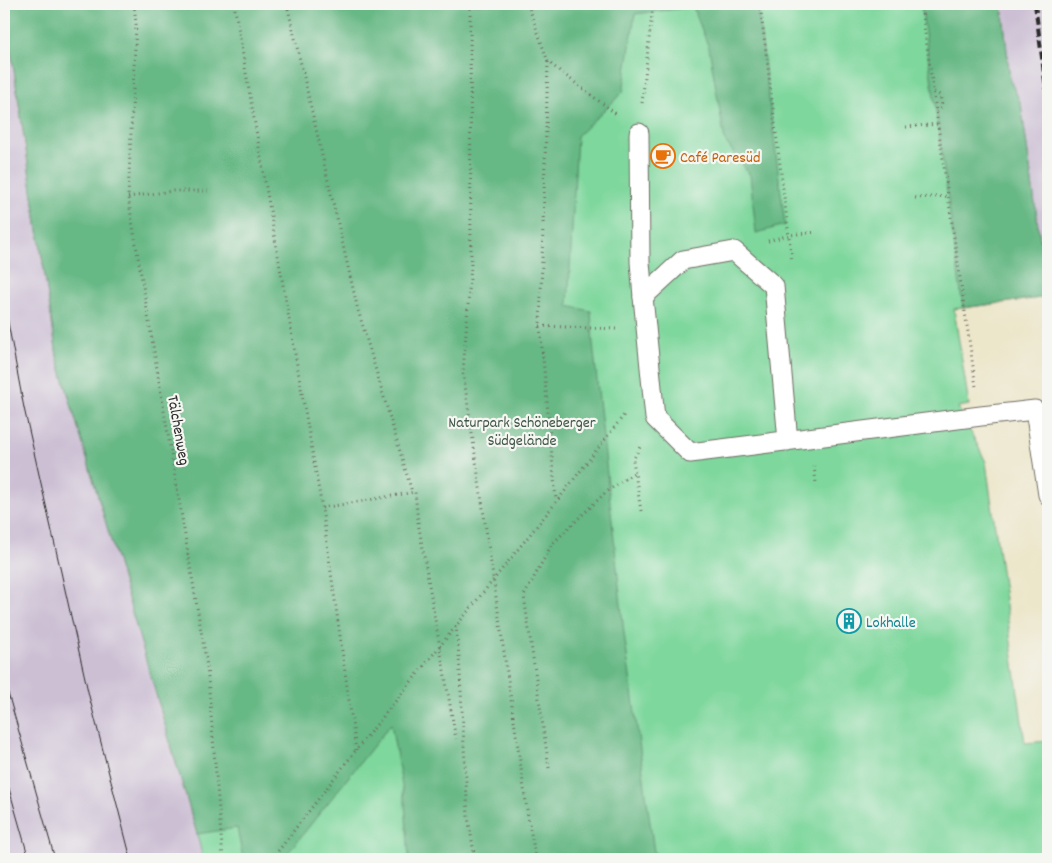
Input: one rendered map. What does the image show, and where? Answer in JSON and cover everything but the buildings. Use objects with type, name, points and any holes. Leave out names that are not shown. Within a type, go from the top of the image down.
[{"type":"lane","points":[[639,133],[640,262],[655,418],[690,454],[1034,410],[1048,495]]},
{"type":"lane","points":[[643,296],[683,260],[734,250],[774,286],[788,441]]},
{"type":"path","name":"Tälchenweg","points":[[134,4],[136,24],[128,197],[207,666],[222,859]]},
{"type":"path","points":[[234,4],[322,508],[356,750]]},
{"type":"path","points":[[287,4],[358,310],[412,492],[415,492],[418,522],[456,739]]},
{"type":"path","points":[[470,4],[471,265],[463,372],[527,813],[536,859]]},
{"type":"path","points":[[528,4],[548,62],[540,326],[556,501]]},
{"type":"path","points":[[639,133],[653,4]]},
{"type":"path","points":[[760,4],[792,264]]},
{"type":"path","points":[[922,4],[933,92],[981,416]]},
{"type":"path","points":[[548,62],[639,133]]},
{"type":"path","points":[[933,92],[940,95],[942,106],[937,112]]},
{"type":"path","points":[[906,127],[938,124]]},
{"type":"path","points":[[128,197],[173,191],[208,191]]},
{"type":"path","points":[[915,198],[948,196]]},
{"type":"path","points":[[734,250],[789,235],[817,232]]},
{"type":"path","points":[[540,326],[647,330]]},
{"type":"path","points":[[272,859],[356,750],[652,380]]},
{"type":"path","points":[[641,512],[633,460],[655,418]]},
{"type":"path","points":[[811,438],[816,483]]},
{"type":"path","points":[[550,768],[524,596],[552,544],[605,493],[635,472]]},
{"type":"path","points":[[322,508],[412,492]]},
{"type":"path","points":[[456,626],[460,656],[468,817],[474,859]]},
{"type":"shaded area","points":[[1002,4],[1048,4],[1048,300],[1021,104],[1010,80]]},
{"type":"shaded area","points":[[4,9],[57,356],[203,859],[4,859]]},
{"type":"green space","name":"Naturpark Schöneberger Südgelände","points":[[4,4],[1002,4],[1010,80],[1021,104],[1048,297],[954,309],[969,405],[958,407],[986,462],[1025,743],[1048,741],[1048,859],[203,859],[57,356]]},
{"type":"green space","points":[[4,4],[757,4],[785,225],[756,233],[750,175],[725,141],[709,48],[693,7],[635,14],[623,92],[577,136],[568,306],[591,311],[624,633],[655,859],[409,859],[405,803],[391,724],[283,859],[243,859],[237,828],[197,834],[57,356]]},
{"type":"green space","points":[[921,4],[1002,4],[1010,80],[1021,104],[1048,297],[963,308]]},
{"type":"tram line","points":[[4,301],[24,408],[89,696],[131,859]]},
{"type":"tram line","points":[[4,679],[55,859]]},
{"type":"tram line","points":[[4,771],[29,859]]},
{"type":"railway","points":[[1035,4],[1048,104]]},
{"type":"place","name":"Café Paresüd","points":[[663,156]]},
{"type":"place","name":"Lokhalle","points":[[849,621]]}]
